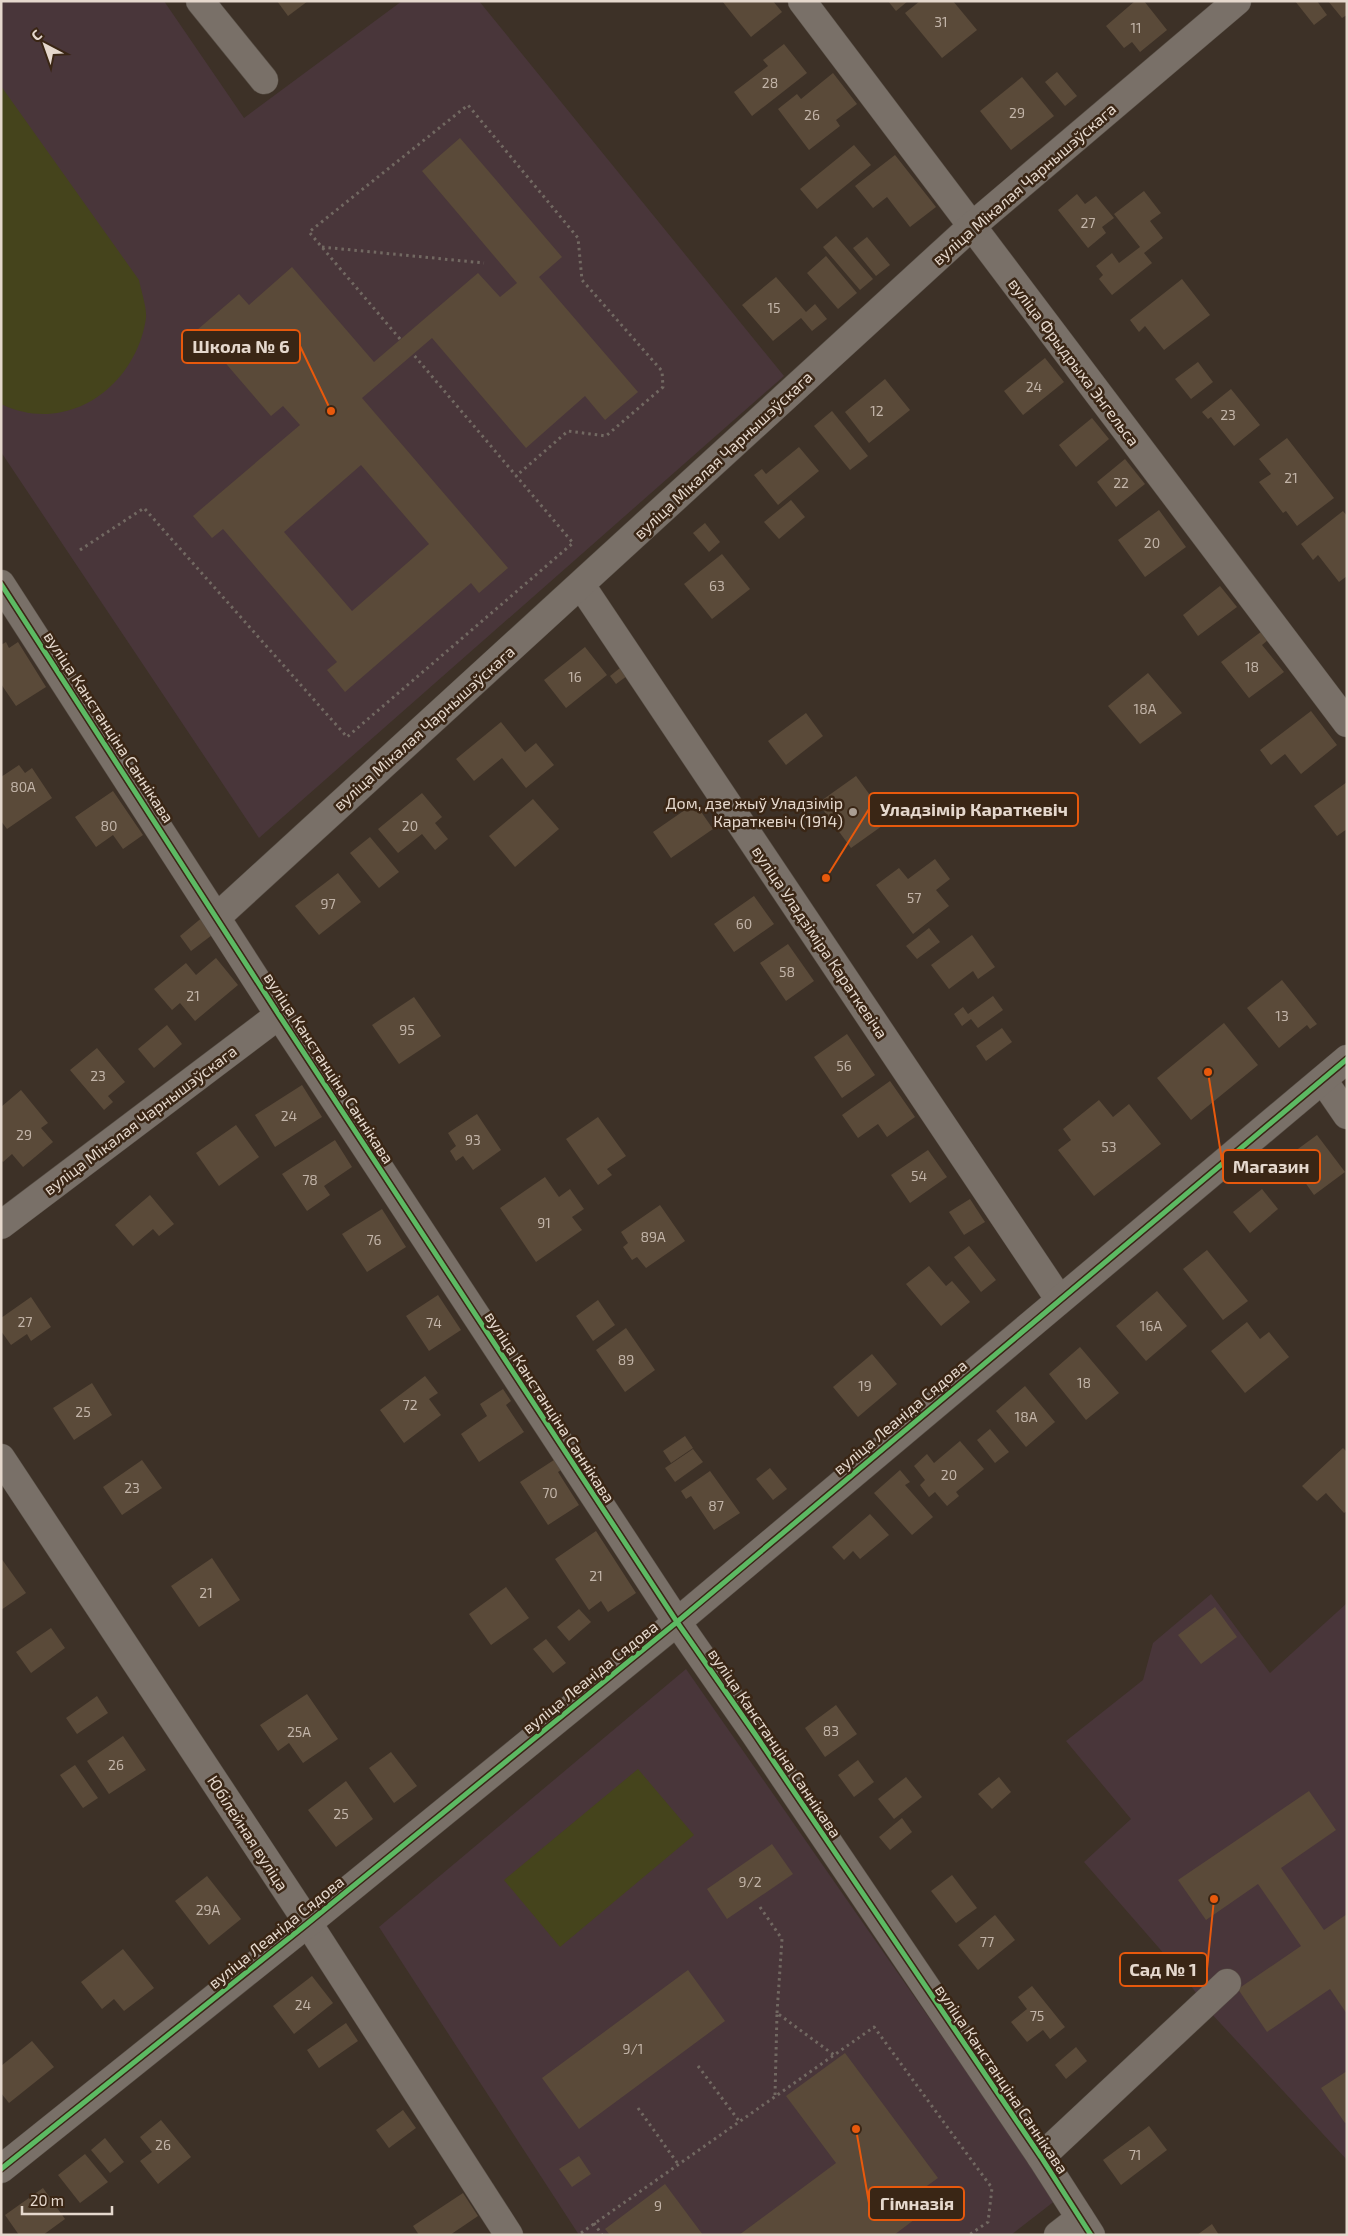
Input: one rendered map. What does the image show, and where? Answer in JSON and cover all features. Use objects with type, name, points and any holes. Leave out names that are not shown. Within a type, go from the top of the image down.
[{"type":"street","points":[[200,1],[264,80]]},
{"type":"street","name":"вуліца Фрыдрыха Энгельса","points":[[802,1],[1347,722]]},
{"type":"street","name":"вуліца Мікалая Чарнышэўскага","points":[[217,917],[972,226],[1237,1]]},
{"type":"street","name":"вуліца Канстанціна Саннікава","points":[[1,584],[279,1015],[677,1622],[1041,2157],[1085,2227]]},
{"type":"street","name":"вуліца Уладзіміра Караткевіча","points":[[581,585],[1059,1299]]},
{"type":"street","name":"вуліца Мікалая Чарнышэўскага","points":[[1,1225],[279,1015]]},
{"type":"street","name":"вуліца Леаніда Сядова","points":[[1,2169],[308,1923],[677,1622],[1059,1299],[1347,1059]]},
{"type":"street","points":[[1323,1080],[1347,1115]]},
{"type":"street","name":"Юбілейная вуліца","points":[[1,1458],[308,1923],[509,2235]]},
{"type":"street","points":[[1041,2157],[1226,1983]]},
{"type":"street","points":[[1058,2235],[1085,2227]]},
{"type":"path","points":[[400,339],[310,232],[468,105],[578,238],[582,280],[662,371],[663,387],[606,436],[568,431],[516,476]]},
{"type":"path","points":[[322,246],[484,263]]},
{"type":"path","points":[[80,550],[144,508],[347,736],[573,543],[413,354]]},
{"type":"path","points":[[760,1908],[782,1939],[777,2014],[775,2096]]},
{"type":"path","points":[[777,2014],[834,2054]]},
{"type":"path","points":[[581,2233],[874,2027],[992,2188],[988,2222],[970,2235]]},
{"type":"path","points":[[698,2066],[739,2121]]},
{"type":"path","points":[[638,2108],[678,2164]]},
{"type":"path","points":[[594,2223],[602,2235]]},
{"type":"shaded area","points":[[1,1],[164,1],[244,118],[402,1],[479,1],[784,376],[259,838],[1,452]]},
{"type":"shaded area","points":[[1,86],[139,280],[146,309],[146,318],[140,343],[128,365],[113,384],[94,399],[73,409],[50,414],[26,412],[1,404]]},
{"type":"shaded area","points":[[1211,1594],[1270,1673],[1347,1603],[1347,2160],[1209,2011],[1186,1979],[1084,1862],[1131,1819],[1066,1741],[1143,1680],[1153,1643]]},
{"type":"shaded area","points":[[686,1669],[1056,2200],[1011,2235],[579,2235],[379,1927]]},
{"type":"shaded area","points":[[638,1769],[694,1835],[560,1947],[504,1880]]},
{"type":"building","points":[[277,1],[308,1],[288,16]]},
{"type":"building","points":[[722,1],[773,1],[782,12],[751,37]]},
{"type":"building","points":[[888,1],[908,1],[896,11]]},
{"type":"building","points":[[920,1],[953,1],[977,30],[942,58],[905,13]]},
{"type":"building","points":[[1135,1],[1144,1],[1167,30],[1140,52],[1132,42],[1124,48],[1106,26]]},
{"type":"building","points":[[1295,1],[1317,1],[1327,15],[1314,25]]},
{"type":"building","points":[[1328,1],[1347,1],[1347,15],[1342,18]]},
{"type":"building","points":[[784,44],[807,73],[752,116],[734,92],[768,66],[763,60]]},
{"type":"building","points":[[1057,72],[1077,96],[1065,106],[1045,82]]},
{"type":"building","points":[[833,73],[857,104],[836,120],[840,126],[809,150],[778,109],[797,94],[801,99]]},
{"type":"building","points":[[1022,77],[1054,116],[1011,150],[980,111]]},
{"type":"building","points":[[460,138],[562,257],[539,277],[638,392],[605,420],[585,396],[526,448],[432,338],[362,398],[508,568],[479,593],[471,583],[345,692],[327,670],[337,662],[223,529],[212,538],[193,516],[300,425],[283,406],[271,416],[197,330],[239,294],[249,305],[292,267],[374,362],[478,273],[500,297],[517,283],[422,171]],"holes":[[[361,465],[429,544],[352,611],[284,532]]]},
{"type":"building","points":[[854,145],[871,165],[817,209],[800,189]]},
{"type":"building","points":[[895,155],[936,207],[910,227],[887,197],[873,208],[855,186]]},
{"type":"building","points":[[1144,191],[1161,213],[1150,221],[1163,238],[1144,253],[1152,263],[1112,295],[1099,279],[1103,275],[1096,266],[1112,253],[1119,263],[1140,247],[1114,214]]},
{"type":"building","points":[[1077,194],[1085,204],[1096,196],[1114,218],[1102,227],[1106,233],[1088,248],[1058,210]]},
{"type":"building","points":[[836,236],[873,279],[860,290],[823,247]]},
{"type":"building","points":[[867,237],[890,265],[876,276],[853,248]]},
{"type":"building","points":[[826,256],[857,293],[838,309],[807,273]]},
{"type":"building","points":[[776,277],[806,312],[815,304],[827,319],[812,331],[801,318],[773,341],[742,305]]},
{"type":"building","points":[[1182,279],[1210,315],[1164,350],[1145,326],[1139,332],[1130,320]]},
{"type":"building","points":[[1045,358],[1064,382],[1023,415],[1004,391]]},
{"type":"building","points":[[1198,362],[1213,382],[1191,399],[1175,379]]},
{"type":"building","points":[[885,379],[910,410],[869,443],[845,412]]},
{"type":"building","points":[[1231,389],[1260,425],[1234,446],[1211,417],[1208,419],[1202,412]]},
{"type":"building","points":[[832,411],[868,456],[850,470],[814,426]]},
{"type":"building","points":[[1092,418],[1109,439],[1076,467],[1059,445]]},
{"type":"building","points":[[1287,438],[1334,498],[1297,526],[1286,511],[1283,513],[1259,482],[1271,474],[1259,459]]},
{"type":"building","points":[[799,447],[819,471],[778,505],[754,475],[762,469],[766,474]]},
{"type":"building","points":[[1125,459],[1145,484],[1116,507],[1097,482]]},
{"type":"building","points":[[791,500],[805,517],[779,539],[764,522]]},
{"type":"building","points":[[1159,510],[1186,547],[1145,577],[1118,540]]},
{"type":"building","points":[[1343,511],[1347,516],[1347,576],[1339,582],[1318,555],[1313,560],[1301,544]]},
{"type":"building","points":[[705,523],[720,542],[709,552],[693,533]]},
{"type":"building","points":[[722,554],[750,589],[712,619],[684,584]]},
{"type":"building","points":[[1220,586],[1237,607],[1198,636],[1183,615]]},
{"type":"building","points":[[1262,631],[1268,640],[1262,645],[1284,672],[1249,698],[1221,662]]},
{"type":"building","points":[[6,642],[9,648],[18,642],[46,687],[16,706],[1,684],[1,645]]},
{"type":"building","points":[[585,647],[607,675],[566,708],[544,680]]},
{"type":"building","points":[[620,668],[627,676],[616,684],[610,676]]},
{"type":"building","points":[[1148,673],[1182,713],[1140,744],[1108,706]]},
{"type":"building","points":[[1311,711],[1337,745],[1301,774],[1285,754],[1271,765],[1260,750]]},
{"type":"building","points":[[806,713],[823,736],[786,765],[768,741]]},
{"type":"building","points":[[501,722],[525,752],[536,743],[554,765],[526,788],[502,758],[474,781],[456,759]]},
{"type":"building","points":[[19,765],[25,773],[32,768],[52,798],[7,829],[1,821],[1,777]]},
{"type":"building","name":"Дом, дзе жыў Уладзімір Караткевіч (1914)","points":[[856,776],[889,821],[851,848],[818,803]]},
{"type":"building","points":[[1347,782],[1347,829],[1337,836],[1314,806]]},
{"type":"building","points":[[113,791],[143,835],[123,849],[113,835],[96,847],[75,817]]},
{"type":"building","points":[[422,793],[442,817],[435,823],[448,839],[435,850],[422,834],[398,853],[378,829]]},
{"type":"building","points":[[533,799],[559,829],[515,867],[489,836]]},
{"type":"building","points":[[695,803],[713,829],[671,858],[653,832]]},
{"type":"building","points":[[370,837],[399,872],[379,888],[350,853]]},
{"type":"building","points":[[935,859],[950,879],[936,890],[949,906],[913,934],[876,885],[899,868],[908,879]]},
{"type":"building","points":[[338,873],[361,902],[319,935],[295,906]]},
{"type":"building","points":[[754,896],[774,924],[734,952],[714,924]]},
{"type":"building","points":[[204,916],[216,932],[191,951],[180,936]]},
{"type":"building","points":[[929,928],[940,942],[917,959],[906,946]]},
{"type":"building","points":[[972,935],[995,967],[978,979],[973,971],[949,989],[931,965]]},
{"type":"building","points":[[788,944],[814,981],[786,1001],[760,963]]},
{"type":"building","points":[[216,958],[238,985],[195,1021],[180,1003],[172,1010],[154,989],[186,963],[196,975]]},
{"type":"building","points":[[1282,980],[1317,1024],[1310,1029],[1307,1025],[1279,1048],[1247,1008]]},
{"type":"building","points":[[993,996],[1003,1010],[978,1028],[971,1019],[962,1026],[954,1014],[963,1007],[968,1014]]},
{"type":"building","points":[[414,997],[441,1036],[399,1064],[372,1025]]},
{"type":"building","points":[[1224,1023],[1258,1065],[1191,1120],[1157,1078]]},
{"type":"building","points":[[167,1025],[182,1044],[154,1068],[138,1049]]},
{"type":"building","points":[[1002,1028],[1012,1042],[986,1061],[976,1046]]},
{"type":"building","points":[[847,1034],[875,1075],[842,1098],[814,1057]]},
{"type":"building","points":[[97,1048],[125,1082],[108,1096],[113,1102],[104,1110],[70,1070]]},
{"type":"building","points":[[890,1081],[915,1117],[887,1137],[878,1124],[858,1138],[842,1115]]},
{"type":"building","points":[[302,1085],[322,1117],[275,1147],[255,1115]]},
{"type":"building","points":[[21,1090],[48,1123],[41,1128],[53,1142],[23,1167],[12,1154],[3,1162],[1,1160],[1,1107]]},
{"type":"building","points":[[1099,1100],[1113,1117],[1129,1104],[1161,1144],[1094,1196],[1058,1150],[1071,1140],[1063,1129]]},
{"type":"building","points":[[477,1114],[501,1150],[473,1170],[463,1156],[456,1161],[450,1151],[456,1146],[448,1133]]},
{"type":"building","points":[[598,1117],[626,1156],[607,1169],[612,1175],[598,1185],[566,1139]]},
{"type":"building","points":[[236,1125],[259,1157],[219,1186],[196,1153]]},
{"type":"building","points":[[1317,1135],[1345,1172],[1314,1195],[1287,1157]]},
{"type":"building","points":[[335,1140],[352,1167],[324,1186],[330,1195],[307,1211],[282,1174]]},
{"type":"building","points":[[928,1150],[947,1177],[910,1203],[891,1175]]},
{"type":"building","points":[[545,1177],[559,1197],[570,1189],[584,1209],[572,1217],[582,1230],[536,1262],[500,1208]]},
{"type":"building","points":[[1262,1189],[1278,1209],[1250,1233],[1233,1212]]},
{"type":"building","points":[[150,1195],[174,1224],[159,1236],[153,1229],[133,1246],[115,1225]]},
{"type":"building","points":[[970,1199],[985,1222],[964,1235],[949,1212]]},
{"type":"building","points":[[660,1205],[685,1241],[646,1268],[637,1257],[632,1260],[623,1247],[628,1243],[621,1232]]},
{"type":"building","points":[[382,1209],[406,1247],[367,1272],[342,1234]]},
{"type":"building","points":[[969,1246],[996,1280],[981,1292],[954,1257]]},
{"type":"building","points":[[1207,1250],[1248,1301],[1223,1320],[1183,1269]]},
{"type":"building","points":[[929,1266],[946,1286],[952,1281],[970,1302],[941,1326],[906,1284]]},
{"type":"building","points":[[1157,1291],[1187,1326],[1146,1361],[1116,1326]]},
{"type":"building","points":[[438,1295],[461,1330],[429,1351],[406,1316]]},
{"type":"building","points":[[31,1297],[51,1327],[31,1341],[27,1334],[11,1345],[1,1331],[1,1318]]},
{"type":"building","points":[[598,1300],[615,1325],[593,1341],[576,1316]]},
{"type":"building","points":[[1247,1322],[1260,1339],[1269,1332],[1289,1357],[1245,1393],[1211,1351]]},
{"type":"building","points":[[626,1328],[655,1370],[625,1392],[596,1350]]},
{"type":"building","points":[[1080,1347],[1119,1393],[1086,1420],[1049,1374]]},
{"type":"building","points":[[872,1354],[897,1384],[858,1417],[833,1387]]},
{"type":"building","points":[[425,1376],[438,1393],[429,1399],[441,1415],[404,1443],[380,1410]]},
{"type":"building","points":[[92,1383],[112,1415],[74,1440],[53,1408]]},
{"type":"building","points":[[1025,1386],[1055,1422],[1026,1447],[996,1411]]},
{"type":"building","points":[[503,1389],[511,1401],[506,1405],[524,1432],[479,1462],[461,1434],[487,1416],[480,1404]]},
{"type":"building","points":[[990,1429],[1009,1452],[995,1463],[977,1440]]},
{"type":"building","points":[[685,1436],[693,1448],[671,1463],[663,1451]]},
{"type":"building","points":[[960,1441],[984,1469],[956,1492],[959,1496],[947,1506],[935,1492],[929,1497],[920,1485],[925,1480],[914,1466],[927,1454],[934,1463]]},
{"type":"building","points":[[1343,1448],[1347,1452],[1347,1511],[1344,1513],[1326,1493],[1317,1501],[1302,1486]]},
{"type":"building","points":[[693,1449],[703,1462],[675,1482],[665,1468]]},
{"type":"building","points":[[557,1458],[564,1468],[558,1472],[579,1505],[548,1525],[520,1482]]},
{"type":"building","points":[[142,1460],[162,1488],[122,1515],[103,1487]]},
{"type":"building","points":[[770,1468],[787,1489],[773,1500],[756,1479]]},
{"type":"building","points":[[900,1470],[910,1482],[905,1485],[933,1517],[912,1535],[874,1493]]},
{"type":"building","points":[[710,1471],[740,1513],[714,1530],[691,1496],[686,1499],[681,1491]]},
{"type":"building","points":[[870,1514],[889,1535],[860,1559],[853,1551],[844,1560],[832,1547]]},
{"type":"building","points":[[596,1531],[636,1593],[608,1612],[601,1601],[589,1610],[555,1559]]},
{"type":"building","points":[[1,1558],[26,1593],[1,1610]]},
{"type":"building","points":[[212,1558],[240,1600],[199,1627],[171,1586]]},
{"type":"building","points":[[506,1587],[529,1618],[491,1645],[469,1614]]},
{"type":"building","points":[[1215,1607],[1237,1637],[1201,1664],[1178,1635]]},
{"type":"building","points":[[579,1609],[591,1622],[569,1641],[557,1627]]},
{"type":"building","points":[[51,1628],[65,1648],[31,1673],[16,1652]]},
{"type":"building","points":[[546,1639],[566,1663],[553,1673],[533,1649]]},
{"type":"building","points":[[307,1694],[338,1739],[303,1763],[289,1743],[278,1751],[260,1725]]},
{"type":"building","points":[[97,1696],[108,1713],[77,1734],[66,1718]]},
{"type":"building","points":[[836,1705],[857,1734],[825,1757],[805,1728]]},
{"type":"building","points":[[123,1736],[146,1770],[109,1794],[87,1761]]},
{"type":"building","points":[[391,1752],[417,1786],[394,1803],[369,1768]]},
{"type":"building","points":[[858,1760],[874,1782],[854,1797],[838,1775]]},
{"type":"building","points":[[75,1765],[98,1798],[83,1808],[60,1775]]},
{"type":"building","points":[[906,1777],[922,1797],[894,1819],[878,1799]]},
{"type":"building","points":[[999,1777],[1011,1792],[992,1809],[978,1794]]},
{"type":"building","points":[[346,1781],[373,1819],[336,1847],[308,1810]]},
{"type":"building","points":[[1309,1791],[1336,1830],[1281,1868],[1324,1930],[1347,1914],[1347,2014],[1330,1989],[1267,2032],[1238,1989],[1301,1946],[1258,1884],[1206,1920],[1178,1880]]},
{"type":"building","points":[[902,1818],[912,1832],[890,1850],[879,1837]]},
{"type":"building","points":[[772,1844],[793,1874],[727,1919],[707,1889]]},
{"type":"building","points":[[952,1875],[977,1908],[956,1923],[931,1891]]},
{"type":"building","points":[[207,1876],[241,1919],[209,1945],[175,1901]]},
{"type":"building","points":[[995,1915],[1015,1940],[978,1970],[958,1945]]},
{"type":"building","points":[[123,1949],[154,1988],[124,2011],[114,1999],[102,2009],[81,1982]]},
{"type":"building","points":[[688,1970],[725,2021],[579,2129],[542,2078]]},
{"type":"building","points":[[312,1976],[333,2003],[294,2034],[273,2006]]},
{"type":"building","points":[[1032,1986],[1065,2027],[1050,2039],[1043,2030],[1027,2042],[1011,2022],[1027,2009],[1018,1997]]},
{"type":"building","points":[[346,2023],[358,2041],[319,2068],[307,2050]]},
{"type":"building","points":[[32,2041],[54,2067],[9,2103],[1,2093],[1,2066]]},
{"type":"building","points":[[1076,2047],[1087,2061],[1066,2079],[1055,2065]]},
{"type":"building","points":[[845,2053],[938,2178],[924,2188],[935,2204],[894,2235],[739,2235],[836,2163],[786,2096]]},
{"type":"building","points":[[1347,2071],[1347,2122],[1345,2123],[1321,2088]]},
{"type":"building","points":[[403,2110],[416,2128],[389,2148],[376,2130]]},
{"type":"building","points":[[161,2120],[191,2157],[158,2184],[140,2161],[152,2152],[140,2137]]},
{"type":"building","points":[[1149,2126],[1167,2150],[1121,2185],[1103,2160]]},
{"type":"building","points":[[105,2138],[124,2162],[110,2173],[91,2150]]},
{"type":"building","points":[[85,2154],[108,2182],[80,2203],[58,2175]]},
{"type":"building","points":[[579,2156],[591,2174],[572,2187],[559,2169]]},
{"type":"building","points":[[665,2184],[703,2235],[610,2235],[605,2229]]},
{"type":"building","points":[[43,2188],[65,2219],[43,2235],[19,2235],[5,2215]]},
{"type":"building","points":[[463,2193],[478,2216],[450,2235],[419,2235],[413,2226]]},
{"type":"building","points":[[1212,2224],[1219,2235],[1197,2235]]},
{"type":"cycle path","points":[[1,584],[279,1015],[677,1622],[1041,2157],[1091,2235]]},
{"type":"cycle path","points":[[1,2169],[308,1923],[677,1622],[1347,1059]]},
{"type":"place","name":"Школа № 6","points":[[331,411]]},
{"type":"place","name":"Дом, дзе жыў Уладзімір Караткевіч (1914)","points":[[853,812]]},
{"type":"place","name":"Уладзімір Караткевіч","points":[[826,878]]},
{"type":"place","name":"Магазин","points":[[1208,1072]]},
{"type":"place","name":"Сад № 1","points":[[1214,1899]]},
{"type":"place","name":"Гімназія","points":[[856,2129]]}]
